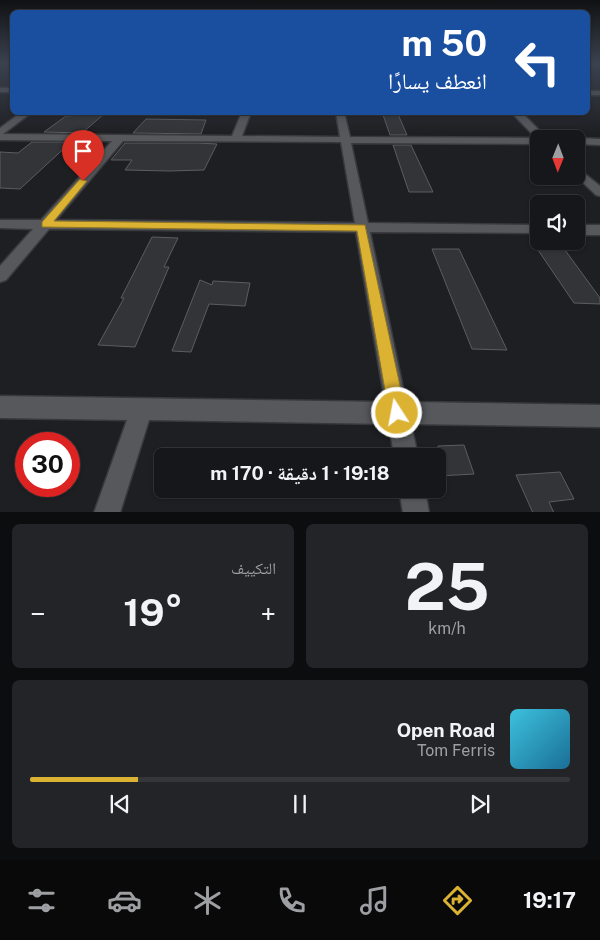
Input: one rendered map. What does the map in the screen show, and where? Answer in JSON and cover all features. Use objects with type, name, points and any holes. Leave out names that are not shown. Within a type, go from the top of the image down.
[{"type":"street","points":[[0,132],[24,115]]},
{"type":"street","points":[[236,139],[246,115]]},
{"type":"street","points":[[341,115],[404,448]]},
{"type":"street","points":[[518,115],[534,130]]},
{"type":"street","points":[[0,138],[530,141]]},
{"type":"street","points":[[0,276],[120,138]]},
{"type":"street","points":[[585,142],[600,142]]},
{"type":"street","points":[[585,178],[600,192]]},
{"type":"street","points":[[0,224],[530,229]]},
{"type":"street","points":[[585,230],[600,230]]},
{"type":"street","points":[[0,407],[600,416]]},
{"type":"street","points":[[107,512],[142,409]]},
{"type":"street","points":[[414,498],[416,512]]},
{"type":"building","points":[[103,115],[82,133],[44,132],[66,116]]},
{"type":"building","points":[[383,115],[398,115],[407,135],[390,135]]},
{"type":"building","points":[[146,119],[206,120],[201,134],[133,133]]},
{"type":"building","points":[[32,142],[71,142],[20,189],[0,188],[0,152],[18,153]]},
{"type":"building","points":[[125,143],[217,144],[204,170],[169,171],[125,170],[132,160],[111,160]]},
{"type":"building","points":[[393,145],[411,145],[433,192],[409,192]]},
{"type":"building","points":[[152,237],[178,238],[164,267],[169,267],[135,347],[98,345],[124,298],[121,298]]},
{"type":"building","points":[[432,249],[459,249],[507,350],[472,349]]},
{"type":"building","points":[[538,250],[565,250],[600,298],[600,304],[574,303]]},
{"type":"building","points":[[200,280],[212,285],[213,281],[250,283],[245,306],[209,304],[191,352],[172,351]]},
{"type":"building","points":[[464,445],[474,474],[446,476],[446,448],[438,448],[438,446]]},
{"type":"building","points":[[560,472],[574,499],[549,502],[554,512],[533,512],[516,475]]},
{"type":"route","points":[[83,181],[46,224],[362,228],[397,413]]}]
